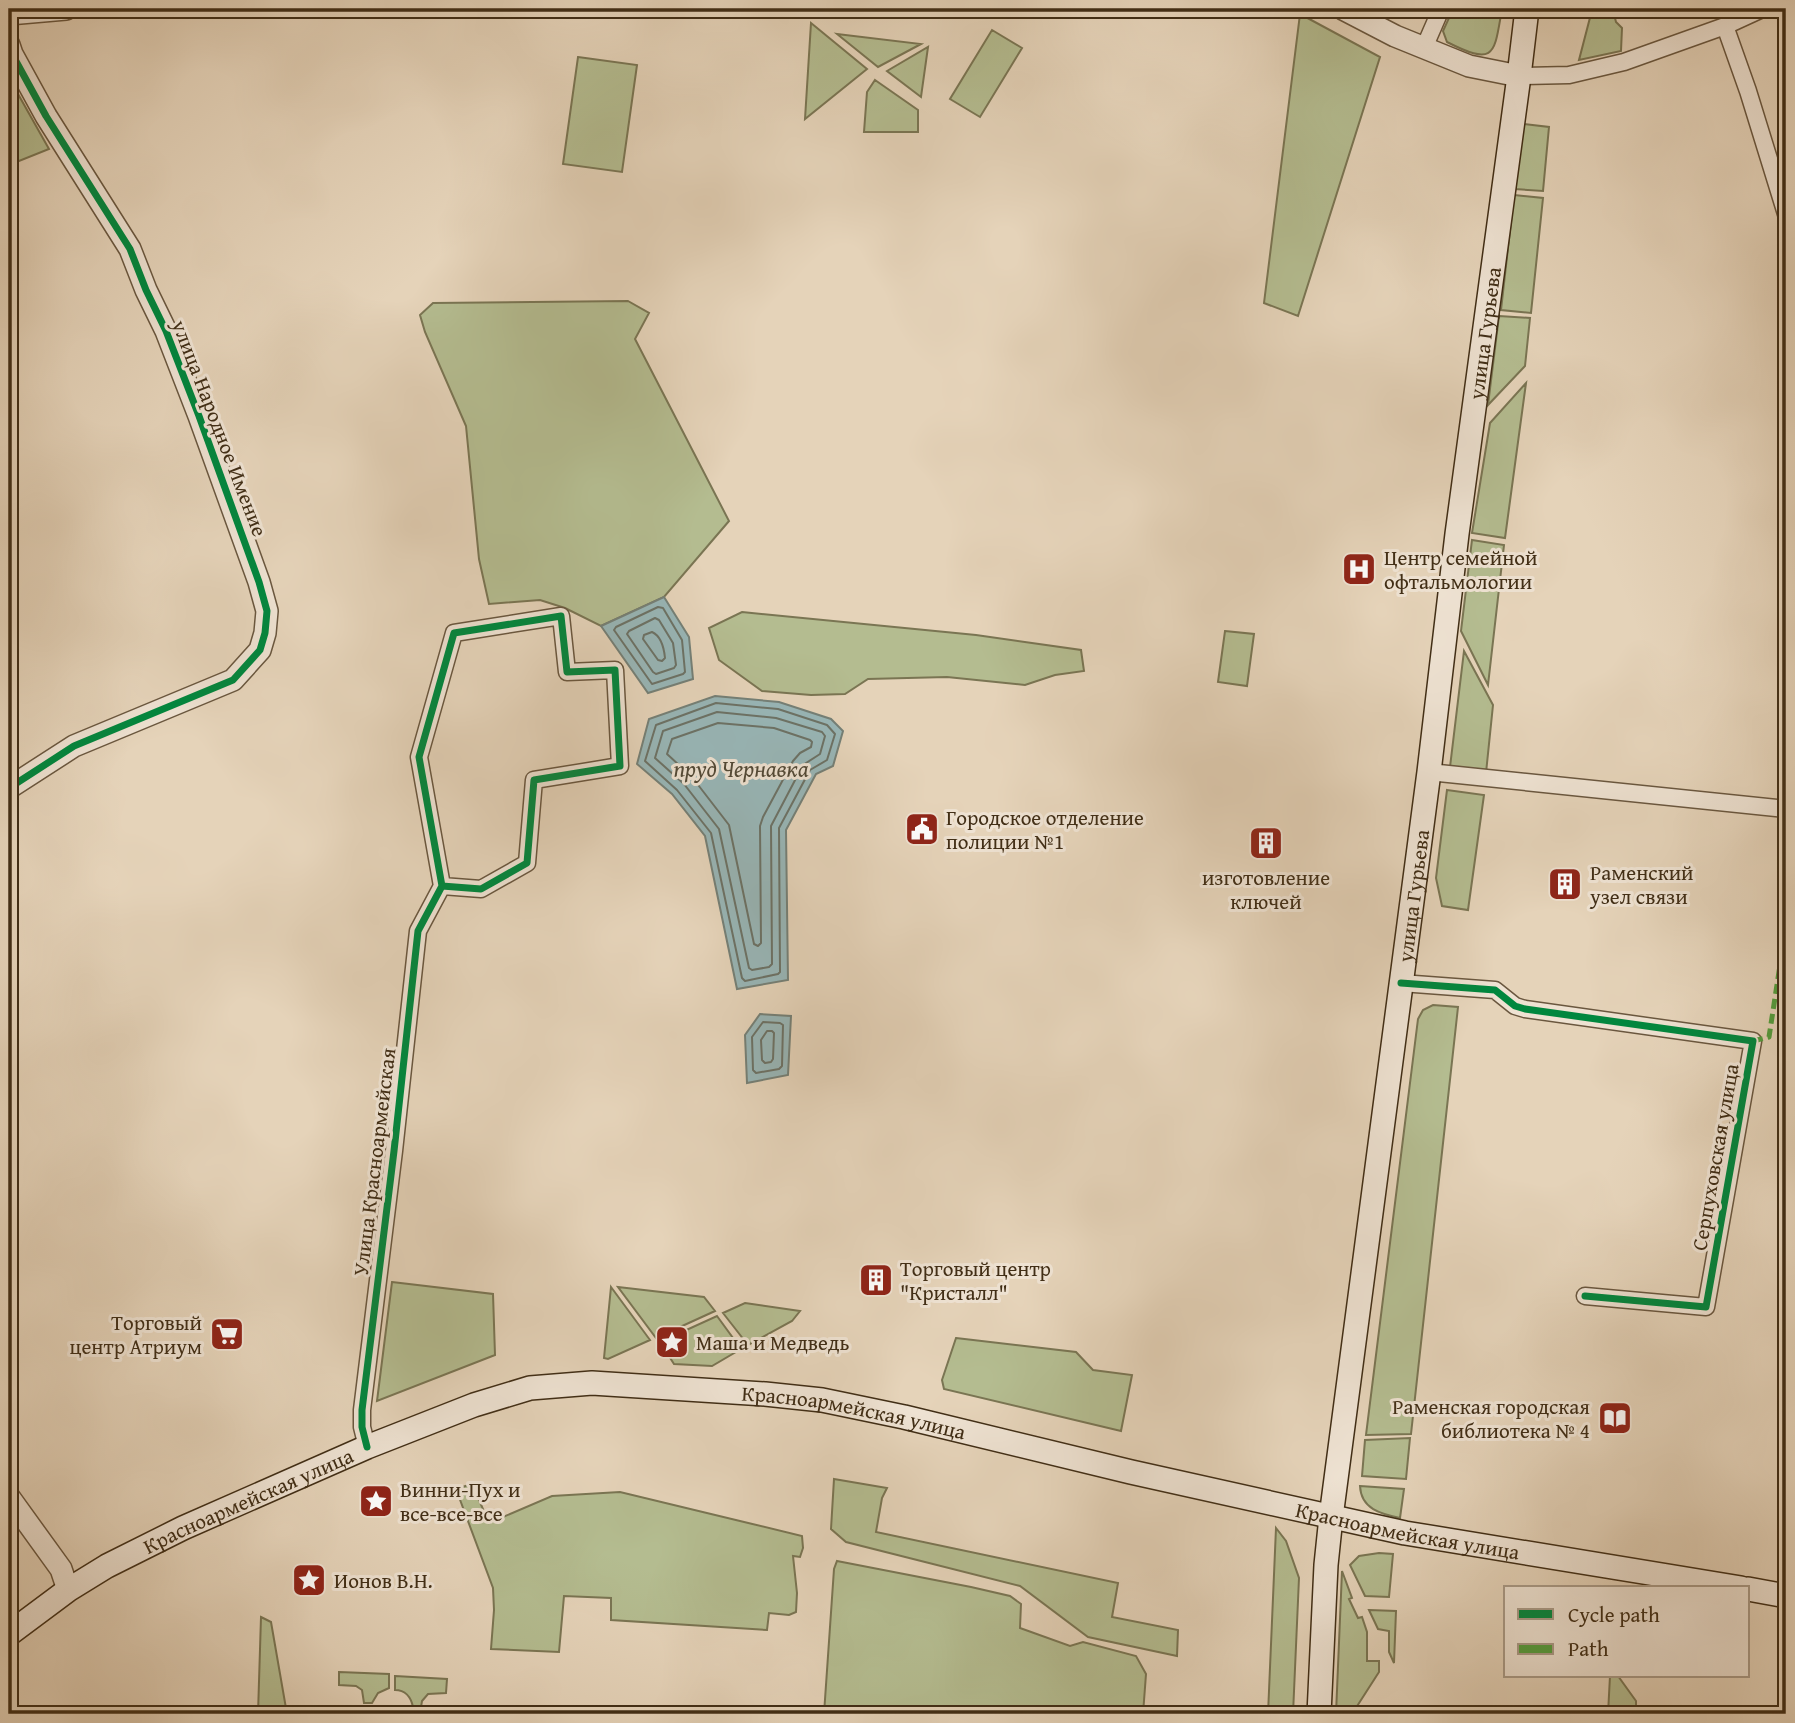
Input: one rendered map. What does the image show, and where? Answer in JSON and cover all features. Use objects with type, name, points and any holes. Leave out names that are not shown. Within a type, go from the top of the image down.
[{"type":"main road","name":"улица Гурьева","points":[[1319,1714],[1331,1517],[1527,9]]},
{"type":"main road","name":"Красноармейская улица","points":[[9,1634],[68,1590],[107,1566],[183,1528],[367,1447],[474,1405],[530,1388],[592,1382],[765,1394],[822,1401],[904,1417],[1130,1472],[1405,1533],[1729,1586]]},
{"type":"main road","points":[[1750,1589],[1786,1595]]},
{"type":"street","points":[[9,14],[66,9]]},
{"type":"street","points":[[1343,9],[1395,36],[1469,66],[1519,76],[1569,75],[1624,62],[1725,26],[1762,9]]},
{"type":"street","points":[[1424,48],[1441,9]]},
{"type":"street","points":[[1725,26],[1748,90],[1786,214]]},
{"type":"street","name":"улица Народное Имение","points":[[9,45],[46,116],[130,250],[166,331],[259,582],[267,611],[260,650],[233,680],[74,746],[9,788]]},
{"type":"street","points":[[561,616],[567,672],[615,670],[620,766],[534,780],[527,863],[481,889],[442,886],[419,757],[454,633],[561,616]]},
{"type":"street","points":[[1429,772],[1786,809]]},
{"type":"street","name":"Улица Красноармейская","points":[[367,1447],[362,1427],[362,1410],[418,931],[442,886]]},
{"type":"street","name":"Серпуховская улица","points":[[1401,983],[1494,990],[1515,1006],[1525,1009],[1753,1041],[1706,1307],[1585,1296]]},
{"type":"street","points":[[9,1497],[61,1569],[68,1590]]},
{"type":"green space","points":[[1453,9],[1502,9],[1497,37],[1490,52],[1475,54],[1447,42],[1443,31]]},
{"type":"green space","points":[[1592,10],[1614,14],[1616,22],[1622,28],[1621,51],[1579,60]]},
{"type":"green space","points":[[1300,14],[1380,57],[1298,316],[1264,303]]},
{"type":"green space","points":[[811,23],[867,69],[805,119]]},
{"type":"green space","points":[[992,30],[1022,48],[980,117],[950,99]]},
{"type":"green space","points":[[837,34],[921,44],[878,67]]},
{"type":"green space","points":[[928,47],[921,97],[887,71]]},
{"type":"green space","points":[[578,57],[637,65],[622,172],[563,164]]},
{"type":"green space","points":[[9,78],[49,149],[9,165]]},
{"type":"green space","points":[[875,80],[918,110],[918,132],[864,132],[867,92]]},
{"type":"green space","points":[[1523,124],[1549,127],[1543,191],[1515,189]]},
{"type":"green space","points":[[1514,195],[1543,198],[1531,313],[1501,310]]},
{"type":"green space","points":[[628,301],[649,313],[635,339],[729,521],[664,597],[601,626],[565,608],[540,600],[489,604],[479,559],[466,426],[420,315],[433,303]]},
{"type":"green space","points":[[1499,316],[1530,318],[1525,366],[1488,405]]},
{"type":"green space","points":[[1526,383],[1505,538],[1472,533],[1490,423]]},
{"type":"green space","points":[[1472,540],[1504,545],[1488,685],[1461,631]]},
{"type":"green space","points":[[742,612],[976,635],[1081,650],[1084,671],[1055,675],[1025,685],[947,677],[868,679],[845,694],[811,695],[762,691],[719,660],[709,628]]},
{"type":"green space","points":[[1225,631],[1254,634],[1247,686],[1218,682]]},
{"type":"green space","points":[[1464,651],[1493,705],[1486,773],[1450,767]]},
{"type":"green space","points":[[1447,790],[1484,795],[1468,910],[1442,906],[1436,878]]},
{"type":"green space","points":[[1433,1005],[1458,1007],[1411,1434],[1366,1435],[1418,1019],[1423,1010]]},
{"type":"green space","points":[[392,1282],[493,1294],[495,1355],[377,1401]]},
{"type":"green space","points":[[611,1287],[650,1340],[608,1359],[604,1358]]},
{"type":"green space","points":[[618,1287],[704,1297],[715,1311],[656,1338]]},
{"type":"green space","points":[[745,1303],[800,1311],[792,1321],[748,1345],[723,1313]]},
{"type":"green space","points":[[717,1316],[741,1349],[712,1366],[674,1364],[660,1342]]},
{"type":"green space","points":[[956,1338],[1076,1352],[1093,1370],[1132,1375],[1121,1431],[944,1389],[942,1380]]},
{"type":"green space","points":[[1410,1438],[1406,1479],[1362,1476],[1365,1440]]},
{"type":"green space","points":[[834,1479],[887,1488],[882,1498],[876,1532],[1118,1583],[1112,1617],[1178,1630],[1177,1656],[1088,1637],[1020,1586],[846,1542],[831,1529]]},
{"type":"green space","points":[[472,1484],[489,1523],[552,1496],[620,1492],[802,1536],[803,1548],[800,1557],[793,1556],[796,1612],[789,1615],[769,1613],[767,1630],[611,1620],[611,1598],[564,1596],[559,1652],[491,1649],[493,1588],[456,1489]]},
{"type":"green space","points":[[1360,1486],[1404,1489],[1400,1518],[1379,1512],[1368,1505],[1361,1494]]},
{"type":"green space","points":[[1276,1528],[1286,1541],[1299,1578],[1293,1714],[1268,1714]]},
{"type":"green space","points":[[1393,1554],[1389,1597],[1365,1596],[1350,1565],[1359,1556]]},
{"type":"green space","points":[[837,1561],[1010,1596],[1021,1604],[1020,1628],[1070,1646],[1083,1642],[1136,1656],[1146,1674],[1143,1714],[824,1714],[834,1569]]},
{"type":"green space","points":[[1342,1571],[1352,1598],[1349,1599],[1358,1618],[1362,1617],[1367,1632],[1367,1661],[1379,1661],[1379,1672],[1352,1714],[1336,1714]]},
{"type":"green space","points":[[1369,1610],[1396,1611],[1394,1663],[1389,1652],[1389,1631],[1378,1629]]},
{"type":"green space","points":[[261,1617],[271,1622],[287,1714],[258,1714]]},
{"type":"green space","points":[[339,1672],[389,1674],[389,1688],[378,1693],[372,1703],[364,1703],[362,1690],[356,1686],[339,1685]]},
{"type":"green space","points":[[395,1676],[447,1679],[446,1693],[428,1694],[421,1707],[413,1707],[407,1695],[395,1690]]},
{"type":"green space","points":[[1610,1678],[1619,1678],[1636,1701],[1636,1714],[1608,1714]]},
{"type":"water","points":[[664,597],[689,637],[693,679],[648,693],[601,626]]},
{"type":"water","name":"пруд Чернавка","points":[[715,696],[779,702],[831,719],[843,731],[833,766],[816,774],[786,830],[788,980],[737,989],[705,836],[672,794],[637,764],[649,719]]},
{"type":"water","points":[[760,1014],[791,1016],[788,1075],[747,1083],[745,1035]]},
{"type":"marked path","points":[[1753,1041],[1769,1037],[1786,926]]},
{"type":"cycle path","points":[[9,45],[46,116],[130,249],[199,416],[267,611],[260,650],[233,680],[74,746],[9,788]]},
{"type":"cycle path","points":[[367,1447],[362,1427],[362,1410],[418,931],[442,886],[481,889],[527,863],[534,780],[620,766],[615,670],[567,672],[561,616],[454,633],[419,757],[442,886]]},
{"type":"cycle path","points":[[1401,983],[1495,990],[1515,1006],[1525,1009],[1753,1041],[1706,1307],[1585,1296]]},
{"type":"place","name":"Центр семейной офтальмологии","points":[[1359,569]]},
{"type":"place","name":"Городское отделение полиции №1","points":[[922,829]]},
{"type":"place","name":"изготовление ключей","points":[[1266,843]]},
{"type":"place","name":"Раменский узел связи","points":[[1565,884]]},
{"type":"place","name":"Торговый центр \"Кристалл\"","points":[[876,1280]]},
{"type":"place","name":"Торговый центр Атриум","points":[[227,1334]]},
{"type":"place","name":"Маша и Медведь","points":[[672,1342]]},
{"type":"place","name":"Раменская городская библиотека № 4","points":[[1615,1418]]},
{"type":"place","name":"Винни-Пух и все-все-все","points":[[376,1501]]},
{"type":"place","name":"Ионов В.Н.","points":[[309,1580]]}]
